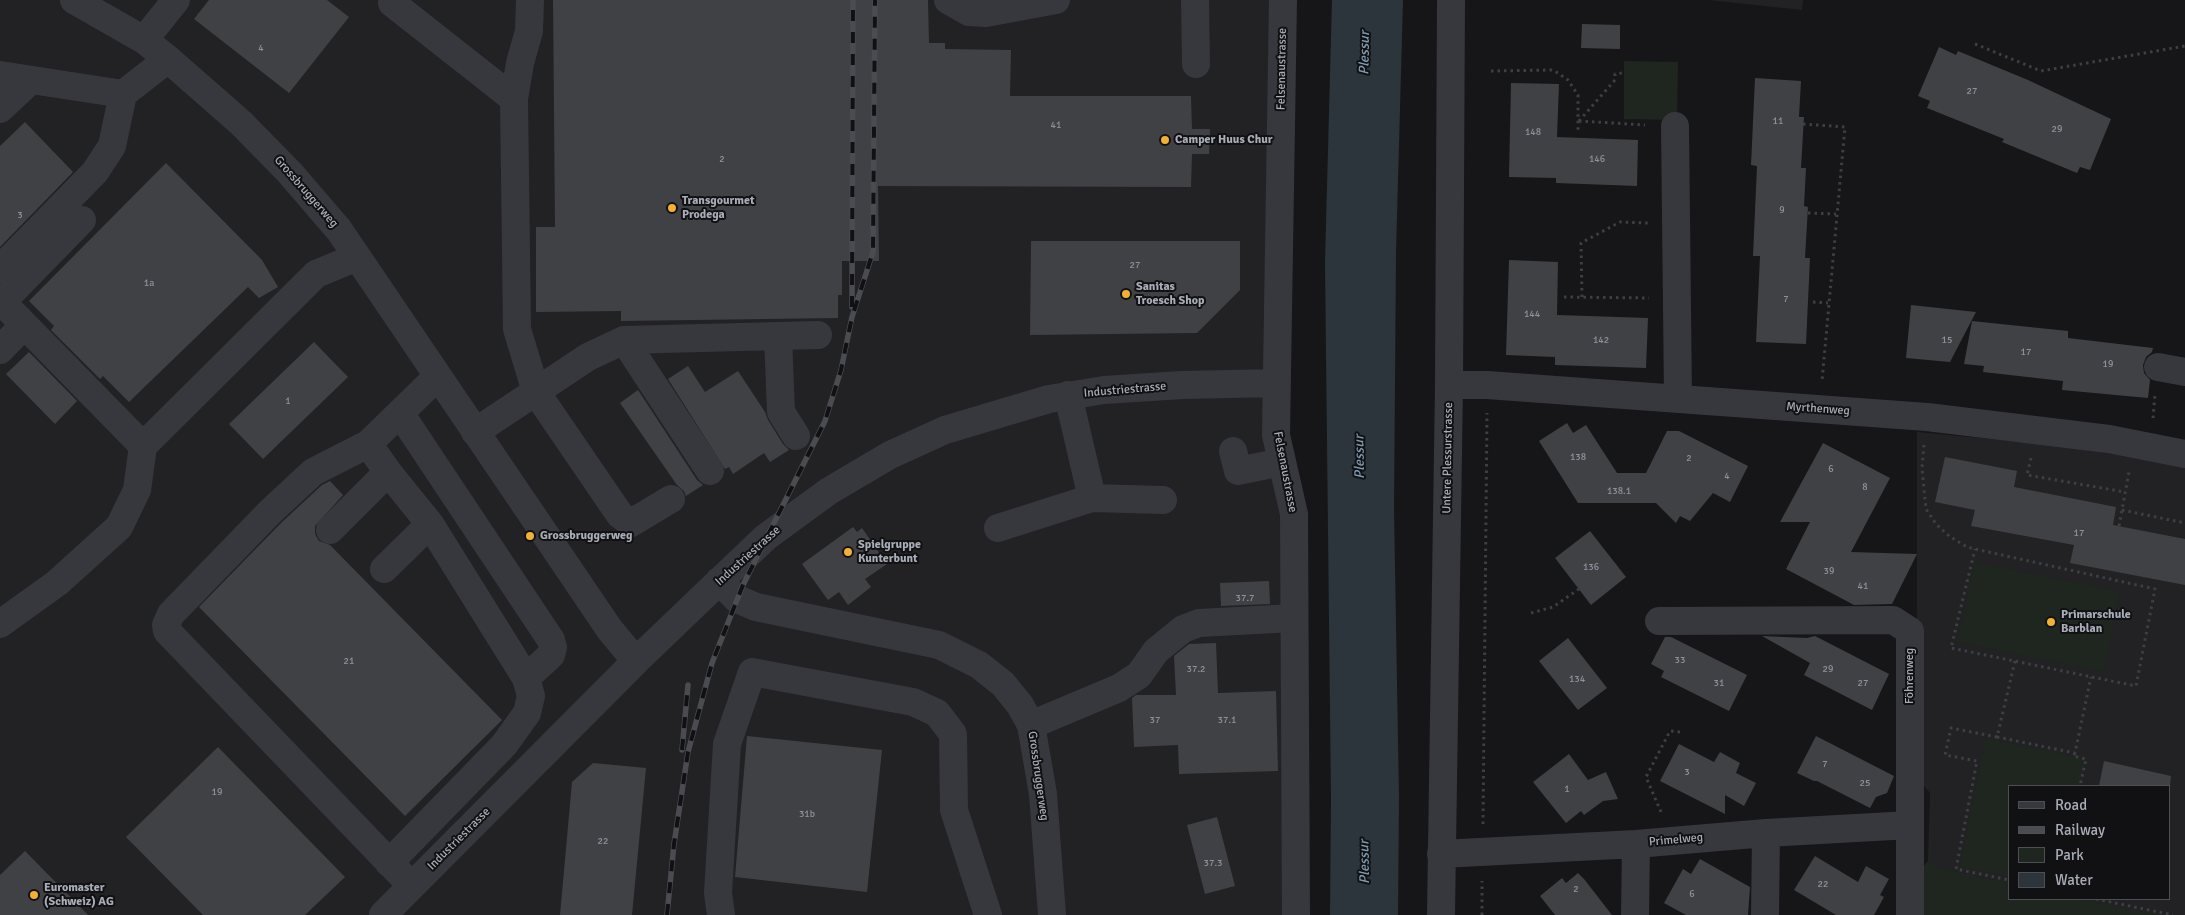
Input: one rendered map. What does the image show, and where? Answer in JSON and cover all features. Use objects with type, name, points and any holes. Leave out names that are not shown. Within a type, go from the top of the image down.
[{"type":"street","name":"Grossbruggerweg","points":[[74,0],[144,40],[241,123],[290,173],[339,230],[610,630],[636,660]]},
{"type":"street","points":[[144,40],[176,0]]},
{"type":"street","points":[[530,0],[529,31],[520,63],[514,99],[517,329],[536,392],[620,515],[631,523],[671,498]]},
{"type":"street","points":[[948,0],[969,12],[986,13],[1056,0]]},
{"type":"street","points":[[1195,0],[1196,64]]},
{"type":"street","name":"Felsenaustrasse","points":[[1283,0],[1276,435],[1294,514],[1296,915]]},
{"type":"street","name":"Untere Plessurstrasse","points":[[1440,915],[1449,385],[1451,0]]},
{"type":"street","points":[[392,3],[514,99]]},
{"type":"street","points":[[0,269],[95,172],[112,146],[123,94],[168,60]]},
{"type":"street","points":[[0,75],[123,94]]},
{"type":"street","points":[[0,109],[31,80]]},
{"type":"street","points":[[1675,126],[1678,399]]},
{"type":"street","points":[[82,220],[2,302],[143,446]]},
{"type":"street","points":[[0,624],[57,583],[119,527],[137,490],[143,446],[316,274],[357,257]]},
{"type":"street","points":[[0,350],[24,325]]},
{"type":"street","points":[[475,432],[588,357],[624,340],[818,335]]},
{"type":"street","points":[[778,336],[781,412],[796,436]]},
{"type":"street","points":[[624,340],[710,471]]},
{"type":"street","points":[[2158,367],[2185,372]]},
{"type":"street","points":[[412,886],[167,632],[166,625],[171,614],[270,512],[313,472],[368,444],[438,376]]},
{"type":"street","name":"Industriestrasse","points":[[383,915],[636,660],[766,536],[829,491],[890,455],[953,427],[1040,401],[1104,390],[1182,385],[1277,384]]},
{"type":"street","name":"Myrthenweg","points":[[1449,385],[1487,385],[1927,417],[2109,439],[2185,454]]},
{"type":"street","points":[[1068,395],[1092,498]]},
{"type":"street","points":[[400,413],[551,640],[553,647],[551,655],[526,678]]},
{"type":"street","points":[[368,444],[430,524],[526,678],[530,696],[527,713],[504,745],[389,863]]},
{"type":"street","points":[[1233,451],[1238,470],[1282,462]]},
{"type":"street","points":[[330,530],[388,472]]},
{"type":"street","points":[[998,528],[1092,498],[1164,500]]},
{"type":"street","points":[[384,569],[430,524]]},
{"type":"street","name":"Grossbruggerweg","points":[[719,581],[737,600],[756,607],[939,645],[979,665],[1003,684],[1020,705],[1031,725],[1043,794],[1052,915]]},
{"type":"street","points":[[1031,725],[1119,688],[1139,675],[1156,650],[1183,629],[1199,623],[1294,618]]},
{"type":"street","name":"Föhrenweg","points":[[1659,621],[1893,620],[1910,631],[1910,915]]},
{"type":"street","points":[[721,915],[718,892],[727,744],[752,672],[913,702],[938,713],[952,734],[954,810],[988,915]]},
{"type":"street","name":"Primelweg","points":[[1441,854],[1636,844],[1766,832],[1910,825]]},
{"type":"street","points":[[1765,915],[1766,832]]},
{"type":"street","points":[[1635,915],[1636,844]]},
{"type":"path","points":[[1974,44],[2041,71],[2185,46]]},
{"type":"path","points":[[1491,70],[1551,70],[1568,80],[1578,95],[1578,132]]},
{"type":"path","points":[[1578,121],[1615,80],[1615,74],[1622,73]]},
{"type":"path","points":[[1578,121],[1675,126]]},
{"type":"path","points":[[1803,124],[1845,127],[1820,410]]},
{"type":"path","points":[[1808,213],[1836,214]]},
{"type":"path","points":[[1582,297],[1581,243],[1620,222],[1676,224]]},
{"type":"path","points":[[1564,297],[1677,298]]},
{"type":"path","points":[[1813,302],[1828,303]]},
{"type":"path","points":[[1483,830],[1487,408]]},
{"type":"path","points":[[1927,417],[1922,468],[1926,509],[1936,524],[1949,536],[1967,547],[2155,589],[2136,686],[1951,648],[1975,549]]},
{"type":"path","points":[[2029,466],[2027,475],[2125,492]]},
{"type":"path","points":[[2119,526],[2129,471]]},
{"type":"path","points":[[2122,510],[2185,523]]},
{"type":"path","points":[[1531,613],[1553,607],[1579,589]]},
{"type":"path","points":[[1997,737],[2015,661]]},
{"type":"path","points":[[2080,785],[2086,759],[2074,756],[2092,677]]},
{"type":"path","points":[[2008,880],[1956,869],[1977,761],[1945,756],[1951,728],[2075,753]]},
{"type":"path","points":[[1681,732],[1670,731],[1646,777],[1662,813],[1662,823],[1680,822],[1681,840]]},
{"type":"path","points":[[1482,872],[1482,915]]},
{"type":"path","points":[[2101,900],[2173,915]]},
{"type":"shaded area","points":[[0,0],[1280,0],[1276,435],[1294,514],[1296,915],[0,915]]},
{"type":"shaded area","points":[[1708,0],[1803,0],[1802,10]]},
{"type":"shaded area","name":"Primarschule Barblan","points":[[1917,432],[2065,446],[2185,465],[2185,915],[1918,915],[1919,872],[1928,861],[1930,793],[1917,778]]},
{"type":"green space","points":[[1624,61],[1678,62],[1677,120],[1624,119]]},
{"type":"green space","points":[[1974,562],[2120,591],[2104,672],[1958,642]]},
{"type":"green space","points":[[1985,738],[2086,759],[2080,785],[2008,785],[2008,877],[1960,867]]},
{"type":"green space","points":[[1928,861],[1938,868],[2008,883],[2008,900],[2087,900],[2158,915],[1918,915],[1919,872]]},
{"type":"water","name":"Plessur","points":[[1332,0],[1403,0],[1396,252],[1394,509],[1399,798],[1398,915],[1330,915],[1331,799],[1325,262]]},
{"type":"building","points":[[209,0],[327,0],[349,17],[289,93],[194,19]]},
{"type":"building","points":[[553,0],[928,0],[929,43],[945,43],[945,49],[1011,50],[1010,96],[1191,96],[1192,129],[1210,129],[1209,154],[1192,154],[1191,187],[878,186],[879,261],[842,261],[842,295],[838,295],[838,318],[621,321],[621,311],[536,312],[536,227],[555,227]]},
{"type":"building","points":[[1582,24],[1620,25],[1620,49],[1581,48]]},
{"type":"building","points":[[1939,47],[1956,55],[1958,51],[2028,80],[2111,119],[2090,170],[2080,167],[2077,173],[2002,142],[2004,139],[1927,108],[1930,101],[1918,96]]},
{"type":"building","points":[[1755,78],[1801,81],[1799,117],[1804,117],[1801,168],[1806,168],[1804,206],[1808,207],[1805,258],[1810,258],[1806,344],[1756,342],[1760,256],[1753,256],[1757,166],[1751,165]]},
{"type":"building","points":[[1511,83],[1559,84],[1557,137],[1638,140],[1637,186],[1556,183],[1556,178],[1509,177]]},
{"type":"building","points":[[25,122],[73,172],[0,247],[0,146]]},
{"type":"building","points":[[166,163],[262,260],[278,287],[259,298],[248,287],[129,402],[103,376],[100,379],[51,330],[54,326],[29,301]]},
{"type":"building","points":[[1031,241],[1240,241],[1240,290],[1197,333],[1030,335]]},
{"type":"building","points":[[1509,260],[1558,262],[1557,315],[1648,318],[1646,368],[1555,365],[1555,357],[1506,355]]},
{"type":"building","points":[[1911,305],[1976,312],[1950,362],[1906,358]]},
{"type":"building","points":[[1972,321],[2068,331],[2068,338],[2153,348],[2143,365],[2144,373],[2150,380],[2148,398],[2062,390],[2063,381],[1983,372],[1984,366],[1964,364]]},
{"type":"building","points":[[314,342],[348,377],[263,459],[229,424]]},
{"type":"building","points":[[29,352],[77,401],[55,424],[6,374]]},
{"type":"building","points":[[688,366],[705,392],[738,371],[783,444],[789,450],[770,462],[764,453],[733,474],[729,467],[725,469],[668,379]]},
{"type":"building","points":[[638,390],[697,480],[703,485],[686,496],[620,403]]},
{"type":"building","points":[[1567,423],[1573,433],[1586,425],[1617,473],[1646,473],[1667,431],[1679,431],[1748,466],[1730,502],[1713,493],[1690,521],[1680,516],[1676,523],[1656,503],[1578,503],[1539,441]]},
{"type":"building","points":[[1823,443],[1890,478],[1851,552],[1917,554],[1892,604],[1854,605],[1786,569],[1810,522],[1780,522]]},
{"type":"building","points":[[1945,457],[2017,471],[2014,487],[2116,507],[2113,525],[2185,539],[2185,585],[2070,563],[2074,545],[1971,526],[1975,510],[1935,502]]},
{"type":"building","points":[[330,481],[343,495],[315,526],[315,534],[319,541],[330,545],[502,720],[405,816],[199,607],[281,523],[322,485]]},
{"type":"building","name":"Spielgruppe Kunterbunt","points":[[853,527],[857,532],[862,528],[887,564],[865,579],[871,587],[848,605],[839,592],[828,600],[802,564]]},
{"type":"building","points":[[1590,531],[1626,577],[1591,605],[1555,558]]},
{"type":"building","points":[[1269,581],[1270,604],[1221,606],[1220,583]]},
{"type":"building","points":[[1762,636],[1807,638],[1815,636],[1889,674],[1872,710],[1804,675],[1810,663]]},
{"type":"building","points":[[1665,637],[1671,637],[1747,675],[1729,711],[1661,677],[1664,671],[1651,664]]},
{"type":"building","points":[[1568,638],[1607,688],[1578,710],[1539,661]]},
{"type":"building","points":[[1216,643],[1218,693],[1276,691],[1278,771],[1179,774],[1178,745],[1134,747],[1132,698],[1136,695],[1176,695],[1174,656],[1189,644]]},
{"type":"building","points":[[747,736],[882,750],[867,892],[735,877]]},
{"type":"building","points":[[1816,736],[1894,776],[1887,793],[1876,797],[1870,808],[1797,773]]},
{"type":"building","points":[[1679,744],[1714,762],[1720,752],[1740,763],[1736,773],[1756,783],[1744,806],[1725,795],[1725,814],[1660,781]]},
{"type":"building","points":[[218,747],[345,877],[305,915],[203,915],[126,837]]},
{"type":"building","points":[[1569,754],[1588,780],[1606,772],[1618,799],[1603,801],[1584,815],[1581,811],[1566,823],[1533,782]]},
{"type":"building","points":[[2104,761],[2171,776],[2170,786],[2099,785]]},
{"type":"building","points":[[593,763],[646,768],[632,915],[560,915],[572,782]]},
{"type":"building","points":[[1217,817],[1235,886],[1205,894],[1187,825]]},
{"type":"building","name":"Euromaster (Schweiz) AG","points":[[25,851],[88,915],[0,915],[0,875]]},
{"type":"building","points":[[1815,856],[1858,882],[1866,866],[1889,879],[1880,895],[1884,897],[1874,915],[1836,915],[1794,890]]},
{"type":"building","points":[[1700,859],[1750,887],[1748,915],[1686,915],[1664,903],[1683,869],[1691,874]]},
{"type":"building","points":[[1578,873],[1612,915],[1555,915],[1540,896],[1562,878],[1566,883]]},
{"type":"railway","points":[[852,307],[853,0]]},
{"type":"railway","points":[[667,915],[674,844],[688,752],[712,663],[743,585],[825,421],[841,370],[852,317],[873,252],[875,0]]},
{"type":"railway","points":[[682,750],[688,685]]},
{"type":"place","name":"Camper Huus Chur","points":[[1165,140]]},
{"type":"place","name":"Transgourmet Prodega","points":[[672,208]]},
{"type":"place","name":"Sanitas Troesch Shop","points":[[1126,294]]},
{"type":"place","name":"Grossbruggerweg","points":[[530,536]]},
{"type":"place","name":"Spielgruppe Kunterbunt","points":[[848,552]]},
{"type":"place","name":"Primarschule Barblan","points":[[2051,622]]},
{"type":"place","name":"Euromaster (Schweiz) AG","points":[[34,895]]}]
